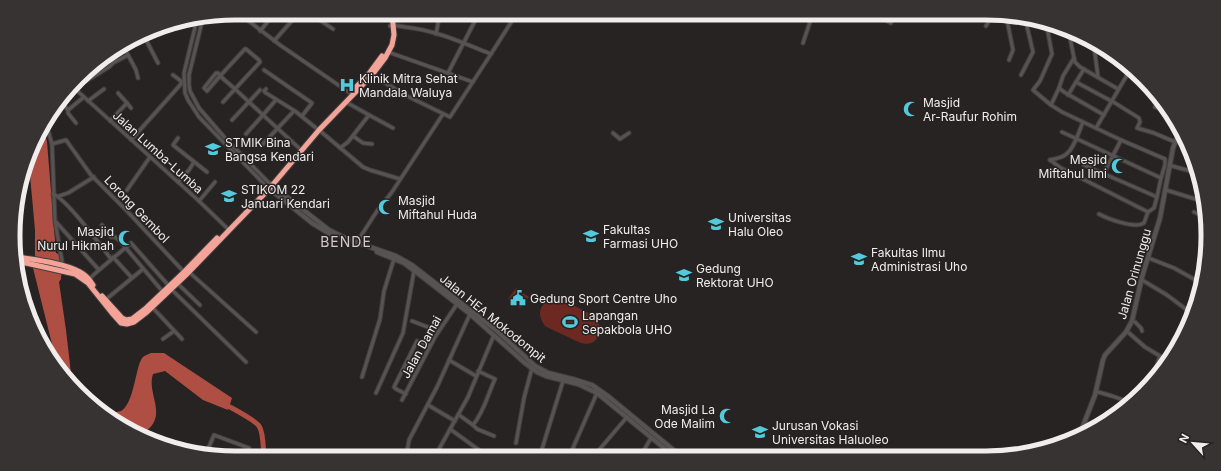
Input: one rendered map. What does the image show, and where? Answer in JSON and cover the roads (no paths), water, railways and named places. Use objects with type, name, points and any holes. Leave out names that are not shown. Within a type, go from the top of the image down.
[{"type":"highway","points":[[64,266],[88,283],[122,318],[129,320],[146,309],[163,292],[177,283],[269,186],[350,93],[372,75],[388,52],[394,39],[390,20]]},
{"type":"highway","points":[[269,186],[299,148],[346,102],[386,51],[390,39],[392,20]]},
{"type":"highway","points":[[21,258],[32,262]]},
{"type":"highway","points":[[22,261],[64,266],[80,272],[89,279],[118,320],[127,324],[134,322],[152,307],[186,273]]},
{"type":"street","points":[[247,20],[274,41],[350,93]]},
{"type":"street","points":[[260,31],[269,20]]},
{"type":"street","points":[[274,41],[293,20]]},
{"type":"street","points":[[320,20],[334,29]]},
{"type":"street","points":[[436,34],[439,20]]},
{"type":"street","points":[[448,73],[476,20]]},
{"type":"street","points":[[372,75],[398,91],[449,117],[452,116],[512,20]]},
{"type":"street","points":[[803,44],[811,20]]},
{"type":"street","points":[[884,20],[890,23]]},
{"type":"street","points":[[986,26],[990,20]]},
{"type":"street","points":[[1009,21],[1008,25],[1013,50],[1009,60]]},
{"type":"street","points":[[202,23],[189,75],[189,85],[192,97],[198,108],[269,186]]},
{"type":"street","points":[[196,24],[184,73],[185,92],[188,100],[199,116],[269,186]]},
{"type":"street","points":[[1021,76],[1033,52],[1026,24]]},
{"type":"street","points":[[392,26],[422,29],[464,43],[490,54]]},
{"type":"street","points":[[1047,29],[1052,54],[1040,81],[1033,90],[1062,112],[1191,171]]},
{"type":"street","points":[[1070,37],[1077,65],[1118,89]]},
{"type":"street","points":[[146,39],[158,63]]},
{"type":"street","points":[[223,102],[234,89],[260,62],[246,49],[220,76],[208,91],[205,89],[205,87],[218,73],[220,76],[234,89],[248,102],[299,148]]},
{"type":"street","points":[[125,50],[136,70],[138,78]]},
{"type":"street","points":[[1094,50],[1098,77]]},
{"type":"street","points":[[388,52],[473,82]]},
{"type":"street","points":[[85,81],[128,55]]},
{"type":"street","points":[[1051,105],[1074,58]]},
{"type":"street","points":[[1068,95],[1084,69]]},
{"type":"street","points":[[264,70],[312,103],[302,116]]},
{"type":"street","points":[[1096,128],[1128,73]]},
{"type":"street","points":[[132,140],[181,84],[180,79],[173,75]]},
{"type":"street","points":[[1076,82],[1140,119],[1137,128],[1175,142]]},
{"type":"street","points":[[1059,88],[1068,95],[1104,114]]},
{"type":"street","points":[[88,101],[104,89]]},
{"type":"street","points":[[266,89],[264,91],[268,95],[302,116],[316,131],[365,168],[400,179]]},
{"type":"street","name":"Jalan Lumba-Lumba","points":[[76,90],[199,201],[227,229]]},
{"type":"street","points":[[232,120],[260,90]]},
{"type":"street","points":[[118,93],[131,108]]},
{"type":"street","points":[[68,110],[84,97]]},
{"type":"street","points":[[246,134],[275,101]]},
{"type":"street","points":[[346,102],[393,128]]},
{"type":"street","points":[[110,121],[127,103]]},
{"type":"street","points":[[64,105],[68,110],[68,113],[76,123]]},
{"type":"street","points":[[1155,107],[1159,109]]},
{"type":"street","points":[[262,145],[293,112]]},
{"type":"street","points":[[357,242],[443,114]]},
{"type":"street","points":[[340,148],[353,136],[369,115]]},
{"type":"street","points":[[1083,122],[1076,140],[1068,153],[1050,160],[1065,171],[1148,212]]},
{"type":"street","points":[[48,130],[52,144],[55,221],[64,266]]},
{"type":"street","points":[[1062,132],[1076,140],[1161,178]]},
{"type":"street","points":[[613,133],[620,139],[629,133]]},
{"type":"street","points":[[353,136],[364,143],[372,144]]},
{"type":"street","name":"Jalan Orinunggu","points":[[1084,427],[1098,392],[1106,358],[1129,333],[1135,322],[1143,280],[1151,259],[1167,190],[1170,162],[1177,137]]},
{"type":"street","points":[[178,138],[173,145],[207,172]]},
{"type":"street","name":"Lorong Gembol","points":[[52,144],[66,140],[94,178],[186,273],[256,332]]},
{"type":"street","points":[[1104,173],[1121,140]]},
{"type":"street","name":"Jalan Orinunggu","points":[[1170,162],[1179,140]]},
{"type":"street","points":[[127,190],[150,156]]},
{"type":"street","points":[[178,182],[194,162]]},
{"type":"street","points":[[1099,214],[1120,222],[1140,225],[1144,223],[1148,212],[1155,206],[1161,178],[1170,162]]},
{"type":"street","points":[[1084,165],[1156,197]]},
{"type":"street","points":[[58,196],[68,193],[94,178]]},
{"type":"street","points":[[199,201],[215,182]]},
{"type":"street","name":"Jalan HEA Mokodompit","points":[[269,186],[319,225],[339,238],[404,263],[428,279],[534,366],[597,393],[622,410],[627,417],[651,438],[669,450]]},
{"type":"street","points":[[1167,190],[1198,200]]},
{"type":"street","points":[[54,194],[58,196],[112,258],[132,278]]},
{"type":"street","points":[[1194,212],[1200,215]]},
{"type":"street","points":[[55,221],[99,270]]},
{"type":"street","points":[[102,225],[111,236],[115,237],[126,247],[163,292]]},
{"type":"street","name":"Jalan HEA Mokodompit","points":[[319,225],[337,235],[396,256],[412,265],[457,304],[495,333],[532,368],[546,376],[592,385],[669,450]]},
{"type":"street","name":"Jalan Orinunggu","points":[[1082,429],[1095,395],[1105,355],[1131,326],[1157,231]]},
{"type":"street","points":[[89,279],[112,258],[132,243],[170,288],[246,362]]},
{"type":"street","points":[[362,377],[380,319],[383,298],[394,259]]},
{"type":"street","points":[[1151,259],[1174,268],[1196,280]]},
{"type":"street","points":[[104,301],[143,269]]},
{"type":"street","points":[[376,393],[402,333],[414,270]]},
{"type":"street","points":[[1143,280],[1188,311]]},
{"type":"street","points":[[177,283],[200,305]]},
{"type":"street","name":"Jalan Damai","points":[[402,400],[438,331],[457,304]]},
{"type":"street","points":[[152,307],[182,339]]},
{"type":"street","points":[[407,451],[409,440],[428,405],[470,314]]},
{"type":"street","points":[[412,321],[438,331]]},
{"type":"street","points":[[1135,322],[1142,331]]},
{"type":"street","points":[[163,339],[174,331]]},
{"type":"street","points":[[438,451],[468,397],[495,333]]},
{"type":"street","points":[[1129,333],[1145,347],[1160,356],[1157,365]]},
{"type":"street","points":[[406,394],[394,387],[404,364],[417,341],[430,346]]},
{"type":"street","points":[[449,360],[476,376]]},
{"type":"street","points":[[516,443],[524,398],[532,368]]},
{"type":"street","points":[[473,425],[477,420],[495,380],[478,371]]},
{"type":"street","points":[[542,449],[564,379]]},
{"type":"street","points":[[1098,392],[1124,401]]},
{"type":"street","points":[[572,451],[597,393]]},
{"type":"street","points":[[428,405],[455,421]]},
{"type":"street","points":[[458,415],[477,429],[494,436]]},
{"type":"street","points":[[598,451],[627,417]]},
{"type":"street","points":[[450,429],[479,450]]},
{"type":"street","points":[[208,449],[214,435],[249,448]]},
{"type":"street","points":[[643,451],[651,438]]},
{"type":"waterway","points":[[223,403],[248,417],[259,426],[263,437],[264,451]]},
{"type":"place","name":"Klinik Mitra Sehat Mandala Waluya","points":[[347,85]]},
{"type":"place","name":"Masjid Ar-Raufur Rohim","points":[[911,109]]},
{"type":"place","name":"STMIK Bina Bangsa Kendari","points":[[213,149]]},
{"type":"place","name":"Mesjid Miftahul Ilmi","points":[[1119,166]]},
{"type":"place","name":"STIKOM 22 Januari Kendari","points":[[229,196]]},
{"type":"place","name":"Masjid Miftahul Huda","points":[[386,207]]},
{"type":"place","name":"Universitas Halu Oleo","points":[[716,224]]},
{"type":"place","name":"Fakultas Farmasi UHO","points":[[591,236]]},
{"type":"place","name":"Masjid Nurul Hikmah","points":[[126,238]]},
{"type":"place","name":"Fakultas Ilmu Administrasi Uho","points":[[859,259]]},
{"type":"place","name":"Gedung Rektorat UHO","points":[[684,275]]},
{"type":"place","name":"Gedung Sport Centre Uho","points":[[518,298]]},
{"type":"place","name":"Lapangan Sepakbola UHO","points":[[570,322]]},
{"type":"place","name":"Masjid La Ode Malim","points":[[727,416]]},
{"type":"place","name":"Jurusan Vokasi Universitas Haluoleo","points":[[760,432]]},
{"type":"district","name":"BENDE","points":[[346,241]]}]
